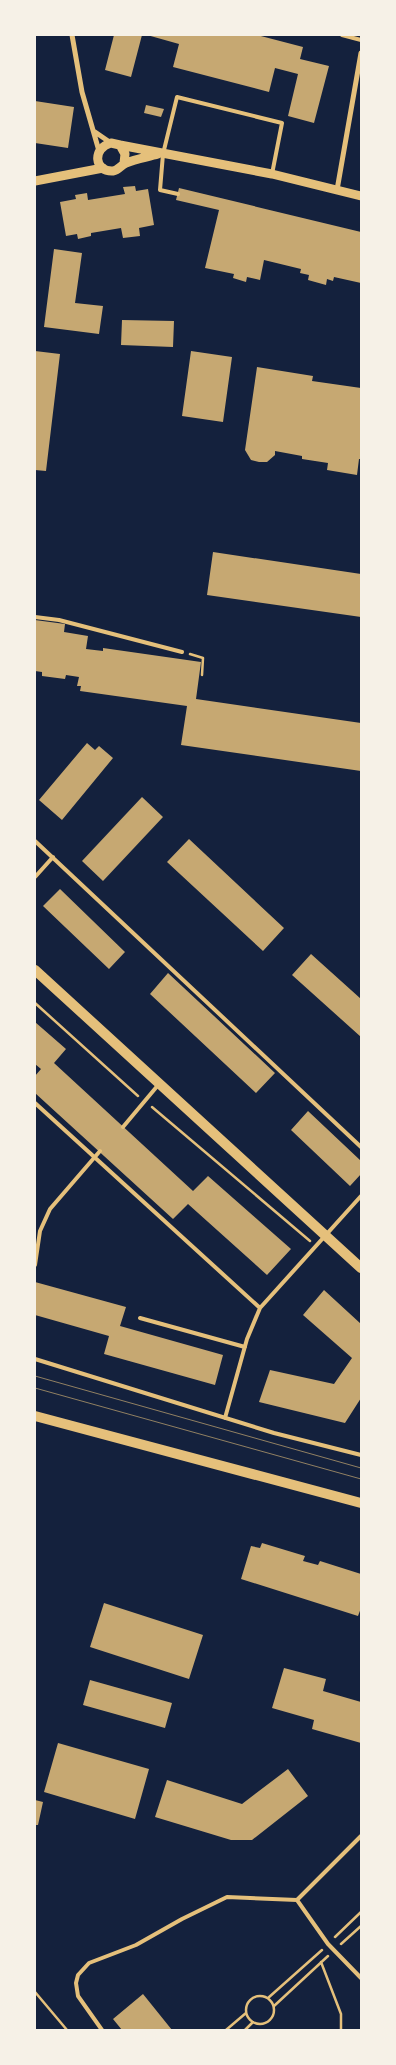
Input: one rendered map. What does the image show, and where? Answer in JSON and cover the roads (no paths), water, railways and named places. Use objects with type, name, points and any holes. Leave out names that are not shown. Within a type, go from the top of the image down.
[{"type":"main road","points":[[35,970],[361,1268]]},
{"type":"main road","points":[[35,1416],[361,1503]]},
{"type":"street","points":[[72,35],[82,92],[94,132],[100,165],[103,168]]},
{"type":"street","points":[[337,190],[361,53]]},
{"type":"street","points":[[94,132],[116,144],[126,154],[124,163]]},
{"type":"street","points":[[80,172],[106,144],[116,144],[272,174],[361,196]]},
{"type":"street","points":[[35,181],[103,168],[112,171],[117,170],[124,163],[162,154]]},
{"type":"lane","points":[[342,35],[361,40]]},
{"type":"lane","points":[[178,194],[160,190],[162,154],[177,97],[282,123],[272,174]]},
{"type":"lane","points":[[35,616],[59,620],[182,652]]},
{"type":"lane","points":[[35,841],[361,1147]]},
{"type":"lane","points":[[35,877],[53,856]]},
{"type":"lane","points":[[123,1127],[160,1084]]},
{"type":"lane","points":[[35,1103],[260,1308]]},
{"type":"lane","points":[[35,1265],[40,1231],[50,1208],[100,1151]]},
{"type":"lane","points":[[225,1418],[245,1347],[260,1308],[361,1196]]},
{"type":"lane","points":[[140,1318],[245,1347]]},
{"type":"lane","points":[[35,1359],[274,1433],[361,1455]]},
{"type":"lane","points":[[102,2030],[78,1996],[76,1983],[78,1975],[89,1964],[136,1945],[182,1919],[227,1897],[297,1900],[361,1836]]},
{"type":"lane","points":[[297,1900],[328,1944],[361,1978]]},
{"type":"tram line","points":[[35,1376],[361,1468]]},
{"type":"tram line","points":[[35,1388],[361,1479]]}]
